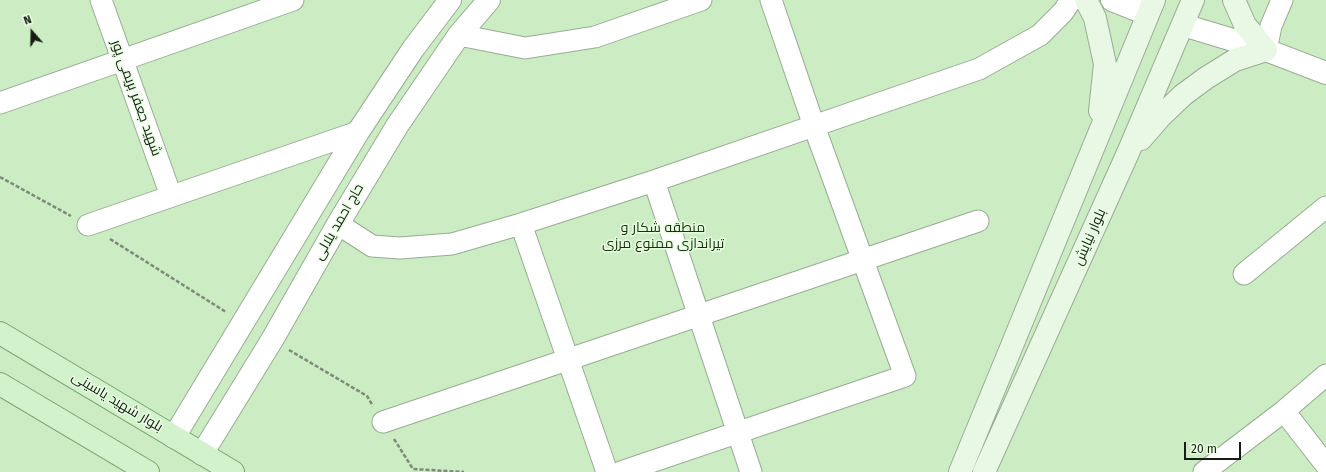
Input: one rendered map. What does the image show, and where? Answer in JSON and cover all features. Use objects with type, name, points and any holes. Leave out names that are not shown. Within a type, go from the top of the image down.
[{"type":"main road","points":[[1086,0],[1095,18],[1105,64],[1101,109],[1095,144]]},
{"type":"main road","name":"بلوار نیایش","points":[[984,472],[1127,155],[1193,0]]},
{"type":"main road","points":[[1127,155],[1161,116],[1183,95],[1206,78],[1235,60],[1266,50],[1245,25],[1234,0]]},
{"type":"main road","points":[[966,472],[960,472],[1151,7]]},
{"type":"main road","name":"بلوار شهید یاسینی","points":[[0,333],[233,472]]},
{"type":"main road","points":[[0,384],[148,472]]},
{"type":"main road","points":[[980,424],[995,432],[1002,431]]},
{"type":"street","name":"شهید جعفر بریمی پور","points":[[101,0],[171,196]]},
{"type":"street","points":[[0,103],[293,0]]},
{"type":"street","points":[[174,437],[358,132],[413,49],[450,0]]},
{"type":"street","name":"حاج احمد یلالی","points":[[202,454],[397,126],[459,35],[489,0]]},
{"type":"street","points":[[459,35],[525,48],[595,37],[701,0]]},
{"type":"street","points":[[621,472],[905,376],[814,126],[771,0]]},
{"type":"street","points":[[338,224],[372,246],[400,248],[452,244],[521,224],[654,181],[979,69],[1040,35],[1063,12],[1071,0]]},
{"type":"street","points":[[1112,0],[1151,7]]},
{"type":"street","points":[[1266,50],[1271,26],[1282,0]]},
{"type":"street","points":[[1183,24],[1266,50],[1326,73]]},
{"type":"street","points":[[88,225],[358,132]]},
{"type":"street","points":[[654,181],[751,472]]},
{"type":"street","points":[[1244,274],[1326,207]]},
{"type":"street","points":[[383,422],[978,221]]},
{"type":"street","points":[[521,224],[607,472]]},
{"type":"street","points":[[230,343],[259,360]]},
{"type":"street","points":[[1204,472],[1284,411],[1326,375]]},
{"type":"street","points":[[1284,411],[1326,465]]},
{"type":"green space","name":"منطقه شکار و تیراندازی ممنوع مرزی","points":[[0,0],[1326,0],[1326,472],[0,472]]}]
